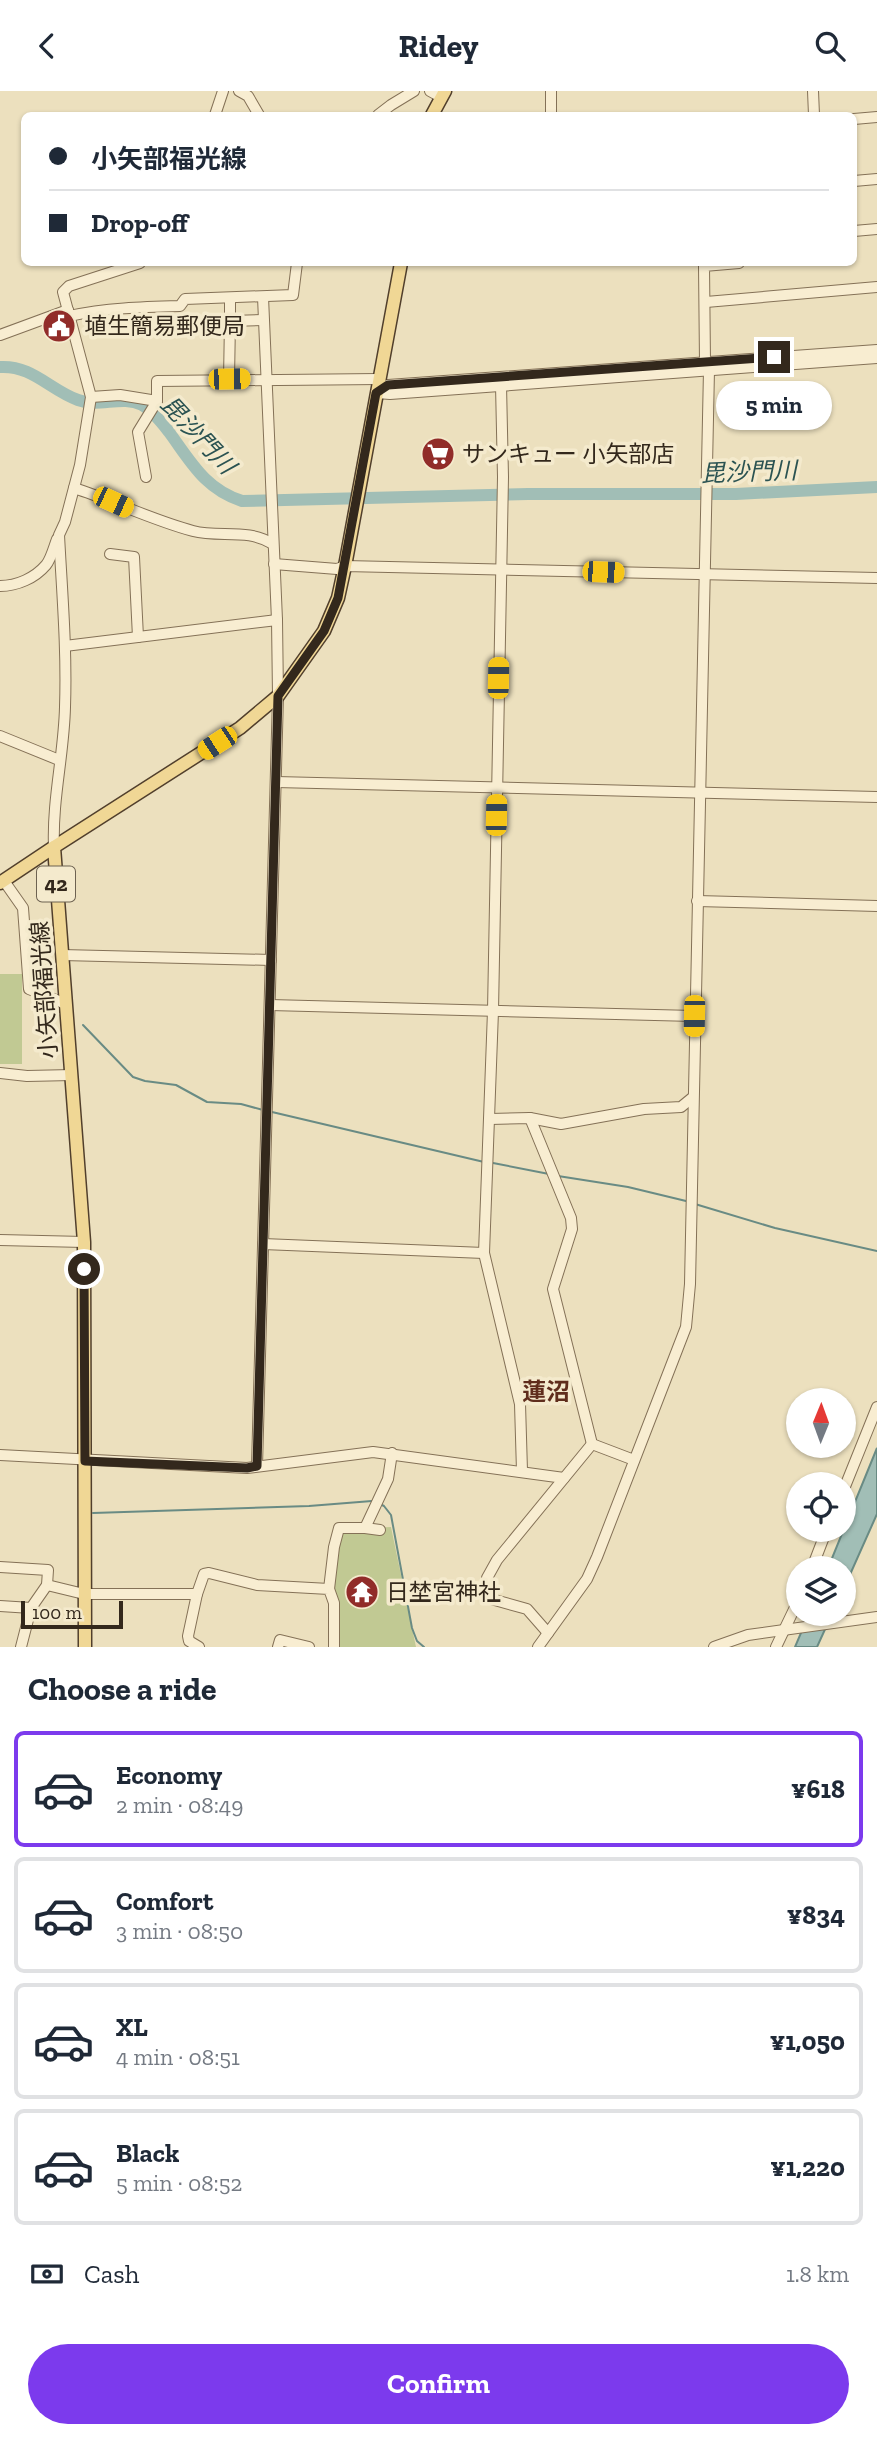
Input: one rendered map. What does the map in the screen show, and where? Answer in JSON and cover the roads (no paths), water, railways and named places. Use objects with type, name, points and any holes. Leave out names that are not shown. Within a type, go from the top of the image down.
[{"type":"main road","points":[[433,112],[439,93]]},
{"type":"main road","name":"42","points":[[54,847],[240,728],[278,696],[324,631],[338,598],[345,566],[400,266]]},
{"type":"main road","points":[[2,882],[54,847]]},
{"type":"main road","name":"小矢部福光線","points":[[54,847],[84,1242],[85,1647]]},
{"type":"street","points":[[216,112],[223,91]]},
{"type":"street","points":[[239,91],[247,96],[257,112]]},
{"type":"street","points":[[382,112],[414,91]]},
{"type":"street","points":[[551,91],[551,112]]},
{"type":"street","points":[[813,91],[814,112]]},
{"type":"street","points":[[857,119],[877,117]]},
{"type":"street","points":[[857,181],[877,179]]},
{"type":"street","points":[[857,231],[877,229]]},
{"type":"street","points":[[0,586],[26,581],[48,563],[74,488],[83,452],[91,397],[63,292],[69,286],[131,266]]},
{"type":"street","points":[[0,335],[68,313],[127,307],[180,306],[185,299],[293,295],[297,266]]},
{"type":"street","points":[[538,1647],[587,1579],[686,1327],[690,1284],[705,575],[705,266]]},
{"type":"street","points":[[706,302],[877,287]]},
{"type":"street","points":[[257,1466],[278,696],[262,296]]},
{"type":"street","points":[[229,379],[230,297]]},
{"type":"street","points":[[230,321],[263,320]]},
{"type":"street","points":[[376,393],[501,385],[877,350]]},
{"type":"street","points":[[376,393],[388,385],[877,358]]},
{"type":"street","points":[[146,477],[138,432],[157,401],[158,381],[379,379]]},
{"type":"street","points":[[501,385],[503,477],[494,1011],[484,1253],[520,1404],[522,1471]]},
{"type":"street","points":[[91,397],[120,395],[157,401]]},
{"type":"street","points":[[74,488],[196,532],[262,537],[273,544]]},
{"type":"street","points":[[54,847],[52,817],[65,709],[65,646],[59,535]]},
{"type":"street","points":[[110,554],[134,557],[138,637]]},
{"type":"street","points":[[274,564],[337,569],[345,566],[877,578]]},
{"type":"street","points":[[65,646],[276,620]]},
{"type":"street","points":[[0,736],[59,760]]},
{"type":"street","points":[[276,782],[877,797]]},
{"type":"street","points":[[2,882],[23,908],[29,989],[66,1004]]},
{"type":"street","points":[[697,901],[877,906]]},
{"type":"street","points":[[62,955],[271,960]]},
{"type":"street","points":[[270,1005],[694,1016]]},
{"type":"street","points":[[0,1073],[27,1076],[72,1075]]},
{"type":"street","points":[[490,1119],[530,1118],[561,1124],[644,1109],[681,1107],[692,1098]]},
{"type":"street","points":[[530,1118],[570,1218],[572,1229],[553,1290],[592,1444]]},
{"type":"street","points":[[0,1240],[84,1242]]},
{"type":"street","points":[[263,1244],[484,1253]]},
{"type":"street","points":[[851,1472],[877,1407]]},
{"type":"street","points":[[592,1444],[634,1460]]},
{"type":"street","points":[[548,1633],[527,1609],[485,1595],[487,1578],[497,1560],[592,1444]]},
{"type":"street","points":[[0,1455],[247,1468],[373,1452],[564,1478]]},
{"type":"street","points":[[365,1528],[388,1479],[392,1453]]},
{"type":"street","points":[[334,1647],[334,1603],[329,1589],[339,1528],[380,1530]]},
{"type":"street","points":[[0,1567],[48,1570],[47,1585],[31,1608],[21,1647]]},
{"type":"street","points":[[200,1647],[189,1641],[188,1636],[204,1574],[257,1585],[329,1589]]},
{"type":"street","points":[[47,1585],[84,1594],[197,1594]]},
{"type":"street","points":[[0,1606],[31,1608]]},
{"type":"street","points":[[714,1647],[748,1635],[877,1617]]},
{"type":"street","points":[[776,1647],[788,1626]]},
{"type":"street","points":[[278,1647],[280,1640],[309,1647]]},
{"type":"water","points":[[877,1448],[877,1514],[856,1561],[856,1556],[833,1556],[839,1542],[856,1542],[856,1499]]},
{"type":"water","points":[[804,1626],[827,1626],[817,1647],[795,1647]]},
{"type":"waterway","name":"毘沙門川","points":[[0,367],[22,370],[78,400],[94,403],[127,401],[142,405],[160,421],[208,482],[242,501],[528,494],[736,494],[877,487]]},
{"type":"waterway","points":[[83,1025],[133,1077],[176,1085],[207,1102],[241,1104],[263,1110]]},
{"type":"waterway","points":[[272,1112],[484,1162]]},
{"type":"waterway","points":[[493,1163],[549,1174]]},
{"type":"waterway","points":[[558,1176],[628,1187],[686,1201]]},
{"type":"waterway","points":[[695,1204],[775,1228],[877,1251]]},
{"type":"waterway","points":[[93,1513],[309,1506],[372,1501]]},
{"type":"waterway","points":[[380,1504],[391,1515],[412,1628],[417,1641],[424,1647]]},
{"type":"place","name":"埴生簡易郵便局","points":[[59,326]]},
{"type":"place","name":"サンキュー 小矢部店","points":[[438,454]]},
{"type":"place","name":"日埜宮神社","points":[[362,1592]]},
{"type":"district","name":"蓮沼","points":[[546,1392]]}]
